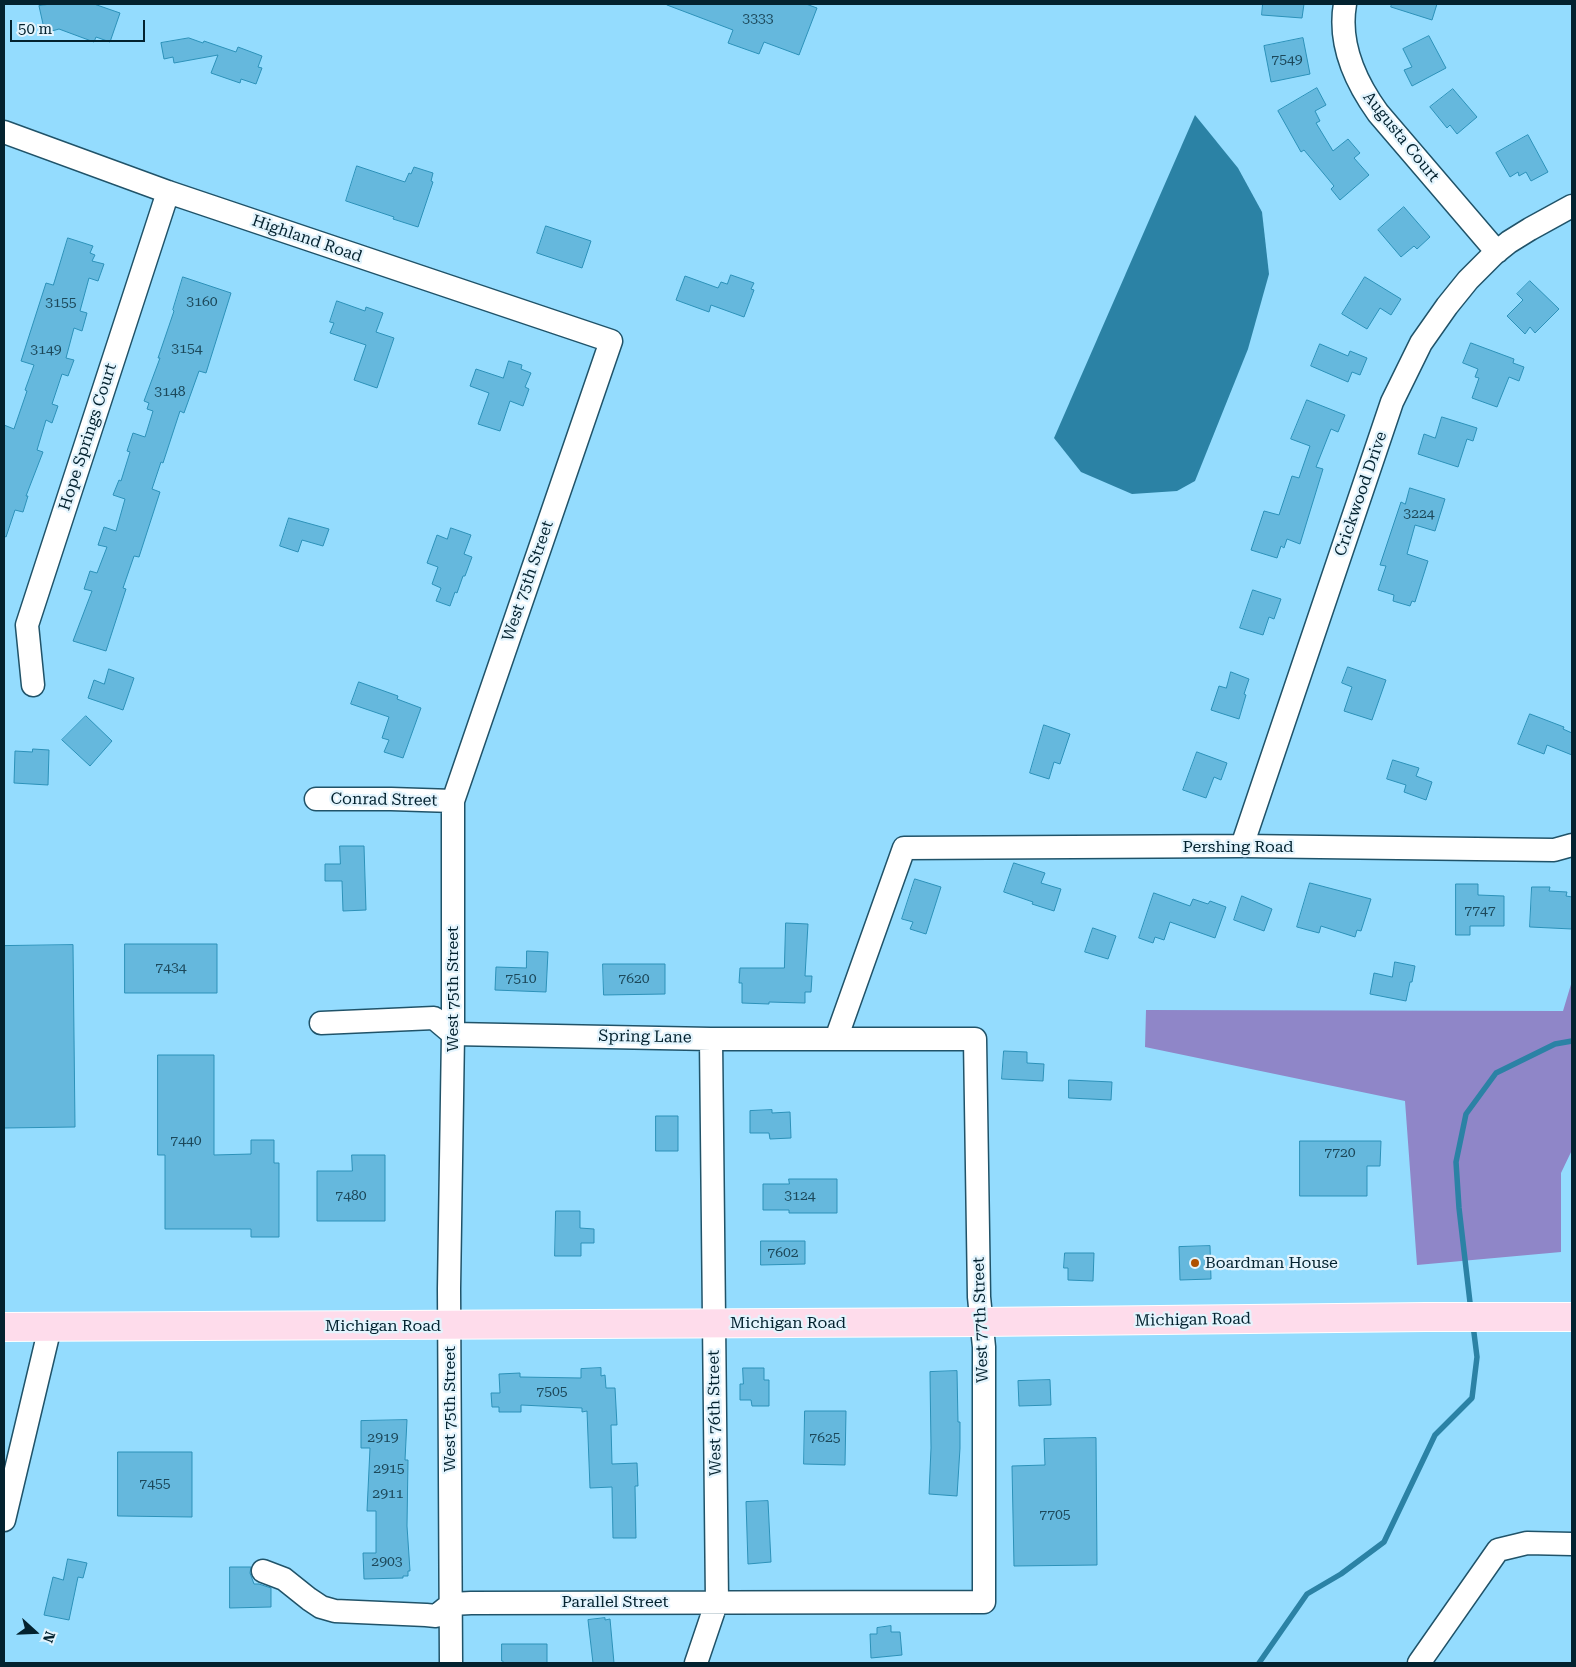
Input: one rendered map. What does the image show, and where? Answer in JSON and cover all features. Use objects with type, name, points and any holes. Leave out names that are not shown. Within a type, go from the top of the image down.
[{"type":"main road","name":"Michigan Road","points":[[4,1327],[1572,1317]]},
{"type":"street","name":"Augusta Court","points":[[1345,4],[1344,24],[1348,54],[1364,93],[1378,113],[1497,252]]},
{"type":"street","name":"Highland Road","points":[[4,132],[168,192],[611,341]]},
{"type":"street","name":"Hope Springs Court","points":[[33,685],[27,625],[168,192]]},
{"type":"street","name":"Crickwood Drive","points":[[1242,846],[1392,402],[1412,361],[1435,322],[1468,280],[1494,254],[1530,229],[1572,206]]},
{"type":"street","name":"West 75th Street","points":[[451,1663],[449,1325],[453,1034],[453,801],[611,341]]},
{"type":"street","name":"Conrad Street","points":[[316,799],[453,801]]},
{"type":"street","name":"Pershing Road","points":[[836,1039],[904,848],[1242,846],[1554,850],[1572,845]]},
{"type":"street","points":[[321,1023],[434,1018],[453,1034]]},
{"type":"street","name":"Spring Lane","points":[[453,1034],[711,1039],[975,1039]]},
{"type":"street","name":"West 76th Street","points":[[696,1663],[717,1601],[711,1039]]},
{"type":"street","name":"West 77th Street","points":[[975,1039],[979,1297],[984,1347],[984,1602]]},
{"type":"street","points":[[4,1520],[50,1327]]},
{"type":"street","points":[[1419,1663],[1498,1550],[1527,1543],[1572,1545]]},
{"type":"street","name":"Parallel Street","points":[[262,1571],[284,1579],[315,1603],[335,1611],[436,1616],[451,1604],[717,1601],[984,1602]]},
{"type":"shaded area","points":[[1572,981],[1572,1150],[1561,1173],[1561,1252],[1417,1265],[1405,1101],[1145,1047],[1146,1010],[1563,1011]]},
{"type":"water","points":[[1195,115],[1238,168],[1262,212],[1269,274],[1248,349],[1195,481],[1177,491],[1132,494],[1081,472],[1054,438]]},
{"type":"building","points":[[51,4],[94,4],[120,13],[110,42],[96,37],[94,42],[59,29],[45,33],[39,6]]},
{"type":"building","points":[[667,4],[806,4],[817,8],[799,55],[764,42],[759,54],[728,43],[733,30]]},
{"type":"building","points":[[1263,4],[1304,4],[1302,18],[1262,15]]},
{"type":"building","points":[[1392,4],[1437,4],[1432,20],[1391,7]]},
{"type":"building","points":[[1429,36],[1446,68],[1412,86],[1404,70],[1412,67],[1403,49]]},
{"type":"building","points":[[189,38],[236,52],[238,47],[262,56],[258,67],[262,68],[256,84],[241,79],[240,83],[211,73],[218,55],[174,63],[173,57],[164,59],[161,43]]},
{"type":"building","points":[[1303,38],[1310,74],[1271,82],[1264,46]]},
{"type":"building","points":[[1317,88],[1326,105],[1315,111],[1320,121],[1316,123],[1333,151],[1348,139],[1360,153],[1354,158],[1369,175],[1340,200],[1331,189],[1334,186],[1304,150],[1301,152],[1278,111]]},
{"type":"building","points":[[1453,89],[1477,117],[1457,134],[1450,125],[1447,128],[1430,107]]},
{"type":"building","points":[[1528,135],[1548,172],[1531,181],[1526,172],[1519,176],[1518,172],[1510,177],[1496,153]]},
{"type":"building","points":[[357,166],[405,182],[414,167],[433,173],[431,181],[433,182],[418,227],[346,201]]},
{"type":"building","points":[[1404,207],[1430,237],[1417,249],[1414,246],[1401,257],[1378,230]]},
{"type":"building","points":[[546,226],[591,241],[582,268],[537,253]]},
{"type":"building","points":[[68,238],[93,246],[90,253],[95,255],[92,261],[104,264],[98,281],[89,278],[80,311],[87,313],[82,331],[74,328],[66,358],[74,360],[68,376],[62,374],[52,404],[58,406],[52,423],[46,420],[37,450],[43,452],[26,496],[28,496],[23,512],[15,510],[6,537],[4,536],[4,425],[14,429],[34,365],[21,361],[46,283],[53,285]]},
{"type":"building","points":[[731,275],[754,283],[751,289],[754,290],[744,317],[711,305],[709,312],[676,300],[685,276],[718,288],[721,282],[727,284]]},
{"type":"building","points":[[183,277],[231,293],[206,373],[199,371],[184,413],[180,411],[163,463],[161,462],[152,489],[160,492],[139,557],[134,556],[123,588],[126,589],[106,651],[73,641],[92,591],[84,589],[90,571],[97,573],[107,547],[98,545],[104,527],[116,531],[125,499],[113,495],[119,480],[121,481],[130,452],[127,451],[133,433],[145,437],[153,411],[147,409],[149,403],[144,401],[160,358],[158,358]]},
{"type":"building","points":[[1365,277],[1401,299],[1391,315],[1380,308],[1367,329],[1342,314]]},
{"type":"building","points":[[1530,281],[1559,309],[1535,333],[1530,327],[1525,334],[1507,316],[1523,300],[1517,294]]},
{"type":"building","points":[[337,301],[365,311],[366,307],[383,313],[376,332],[394,338],[377,388],[354,380],[366,345],[330,333],[334,323],[330,322]]},
{"type":"building","points":[[1471,343],[1514,359],[1513,363],[1524,367],[1519,381],[1509,377],[1497,407],[1472,398],[1479,378],[1475,377],[1478,369],[1463,363]]},
{"type":"building","points":[[1320,344],[1348,356],[1350,351],[1367,358],[1360,375],[1352,372],[1348,382],[1311,366]]},
{"type":"building","points":[[509,361],[522,365],[521,369],[531,373],[525,387],[529,389],[523,406],[510,401],[500,431],[478,424],[489,393],[470,386],[476,369],[503,378]]},
{"type":"building","points":[[1307,400],[1345,415],[1338,432],[1331,429],[1316,467],[1323,469],[1300,544],[1287,539],[1284,548],[1281,546],[1277,558],[1251,550],[1264,511],[1279,515],[1292,476],[1299,478],[1310,446],[1291,439]]},
{"type":"building","points":[[1442,417],[1477,428],[1473,441],[1467,439],[1458,467],[1418,454],[1424,434],[1435,438]]},
{"type":"building","points":[[1410,488],[1445,499],[1435,531],[1415,525],[1407,554],[1428,561],[1415,602],[1412,601],[1410,606],[1393,601],[1394,595],[1378,590],[1386,566],[1380,565],[1401,502],[1405,504]]},
{"type":"building","points":[[289,518],[329,529],[323,546],[302,540],[298,552],[280,546]]},
{"type":"building","points":[[451,528],[471,535],[464,554],[472,557],[450,606],[436,601],[441,588],[432,584],[438,567],[427,563],[437,535],[447,539]]},
{"type":"building","points":[[1253,590],[1281,599],[1274,619],[1269,617],[1263,635],[1240,628]]},
{"type":"building","points":[[1348,667],[1386,680],[1372,720],[1344,711],[1352,687],[1342,683]]},
{"type":"building","points":[[109,669],[134,678],[123,710],[88,698],[94,680],[104,684]]},
{"type":"building","points":[[1231,672],[1249,679],[1239,719],[1211,710],[1219,686],[1226,688]]},
{"type":"building","points":[[359,682],[398,696],[397,699],[421,708],[403,758],[384,752],[389,740],[382,738],[389,717],[351,704]]},
{"type":"building","points":[[1530,714],[1564,727],[1563,729],[1572,733],[1572,755],[1547,745],[1544,754],[1518,744]]},
{"type":"building","points":[[86,716],[112,741],[90,766],[62,740]]},
{"type":"building","points":[[1044,725],[1070,734],[1060,764],[1054,762],[1049,779],[1030,773]]},
{"type":"building","points":[[33,749],[49,750],[48,785],[14,783],[15,751],[32,752]]},
{"type":"building","points":[[1197,752],[1227,763],[1221,780],[1214,777],[1206,798],[1183,790]]},
{"type":"building","points":[[1393,760],[1419,768],[1416,776],[1432,782],[1426,800],[1404,792],[1406,785],[1387,779]]},
{"type":"building","points":[[340,846],[364,846],[366,910],[343,911],[342,881],[325,881],[325,864],[340,864]]},
{"type":"building","points":[[1014,863],[1045,873],[1041,883],[1061,889],[1054,911],[1004,892]]},
{"type":"building","points":[[915,879],[941,887],[926,934],[910,929],[913,922],[902,919]]},
{"type":"building","points":[[1310,883],[1371,899],[1361,931],[1357,930],[1355,937],[1321,926],[1319,933],[1297,927]]},
{"type":"building","points":[[1456,884],[1478,884],[1478,895],[1504,896],[1504,926],[1470,926],[1470,935],[1456,935]]},
{"type":"building","points":[[1532,887],[1550,887],[1549,891],[1567,892],[1566,896],[1572,897],[1572,929],[1530,927]]},
{"type":"building","points":[[1154,893],[1190,906],[1193,899],[1208,904],[1210,901],[1226,907],[1215,938],[1170,922],[1164,940],[1155,937],[1153,943],[1139,938]]},
{"type":"building","points":[[1242,896],[1272,909],[1264,931],[1234,920]]},
{"type":"building","points":[[786,923],[808,924],[805,976],[812,976],[811,992],[805,992],[805,1003],[742,1003],[742,983],[739,983],[740,968],[784,968]]},
{"type":"building","points":[[1093,928],[1116,936],[1108,959],[1085,952]]},
{"type":"building","points":[[125,944],[217,944],[217,993],[125,993]]},
{"type":"building","points":[[73,945],[75,1127],[4,1128],[4,946]]},
{"type":"building","points":[[527,951],[548,952],[546,992],[495,990],[496,967],[526,968]]},
{"type":"building","points":[[1395,962],[1415,966],[1406,1001],[1370,994],[1374,973],[1392,977]]},
{"type":"building","points":[[603,964],[665,964],[665,994],[604,995]]},
{"type":"building","points":[[1004,1051],[1027,1052],[1027,1063],[1044,1064],[1043,1081],[1002,1079]]},
{"type":"building","points":[[158,1055],[214,1055],[214,1155],[251,1154],[251,1140],[274,1140],[274,1163],[279,1163],[279,1237],[251,1237],[251,1229],[165,1229],[165,1155],[158,1155]]},
{"type":"building","points":[[1069,1080],[1112,1082],[1111,1100],[1069,1098]]},
{"type":"building","points":[[772,1110],[772,1113],[790,1112],[791,1138],[770,1139],[769,1133],[750,1133],[750,1111]]},
{"type":"building","points":[[656,1116],[678,1116],[678,1151],[656,1151]]},
{"type":"building","points":[[1300,1141],[1381,1141],[1380,1166],[1367,1166],[1367,1196],[1300,1196]]},
{"type":"building","points":[[352,1155],[385,1155],[385,1221],[317,1221],[317,1171],[352,1171]]},
{"type":"building","points":[[789,1179],[837,1179],[837,1213],[789,1213],[789,1210],[763,1210],[763,1184],[789,1184]]},
{"type":"building","points":[[556,1211],[580,1211],[580,1228],[594,1229],[594,1243],[581,1243],[581,1256],[555,1256]]},
{"type":"building","points":[[761,1241],[805,1241],[805,1264],[761,1265]]},
{"type":"building","name":"Boardman House","points":[[1210,1246],[1211,1279],[1180,1280],[1179,1247]]},
{"type":"building","points":[[1065,1253],[1094,1253],[1093,1281],[1068,1280],[1068,1268],[1064,1268]]},
{"type":"building","points":[[601,1368],[601,1376],[605,1375],[606,1388],[615,1388],[617,1425],[611,1425],[612,1464],[637,1463],[638,1486],[635,1486],[636,1538],[613,1538],[612,1487],[590,1488],[587,1411],[582,1412],[582,1408],[521,1405],[521,1412],[499,1412],[499,1407],[492,1407],[491,1393],[500,1393],[499,1374],[520,1373],[520,1377],[581,1378],[581,1369]]},
{"type":"building","points":[[743,1368],[764,1368],[764,1380],[769,1380],[769,1406],[752,1406],[751,1400],[740,1400]]},
{"type":"building","points":[[957,1371],[960,1448],[957,1496],[929,1494],[931,1448],[930,1372]]},
{"type":"building","points":[[1050,1380],[1051,1405],[1019,1406],[1018,1381]]},
{"type":"building","points":[[805,1411],[846,1411],[845,1465],[804,1464]]},
{"type":"building","points":[[407,1420],[405,1460],[408,1460],[407,1526],[410,1571],[408,1571],[408,1576],[403,1576],[403,1578],[364,1579],[363,1553],[376,1553],[376,1511],[367,1511],[370,1448],[361,1448],[361,1421]]},
{"type":"building","points":[[1096,1438],[1097,1565],[1014,1566],[1012,1466],[1045,1465],[1044,1439]]},
{"type":"building","points":[[118,1452],[192,1452],[192,1517],[118,1516]]},
{"type":"building","points":[[768,1501],[771,1562],[748,1564],[746,1502]]},
{"type":"building","points":[[68,1559],[87,1563],[83,1578],[78,1577],[69,1620],[44,1615],[53,1577],[63,1580]]},
{"type":"building","points":[[230,1567],[251,1567],[250,1573],[254,1584],[271,1588],[271,1607],[230,1608]]},
{"type":"building","points":[[605,1618],[605,1620],[610,1619],[614,1663],[593,1663],[588,1620]]},
{"type":"building","points":[[891,1626],[891,1632],[900,1632],[902,1655],[871,1658],[870,1634],[877,1634],[877,1628]]},
{"type":"building","points":[[502,1644],[547,1644],[547,1663],[503,1663]]},
{"type":"waterway","points":[[1471,1311],[1459,1208],[1456,1162],[1466,1114],[1496,1073],[1555,1044],[1572,1041]]},
{"type":"waterway","points":[[1259,1663],[1307,1594],[1341,1574],[1384,1542],[1435,1435],[1472,1398],[1477,1357],[1473,1325]]},
{"type":"place","name":"Boardman House","points":[[1195,1263]]}]
